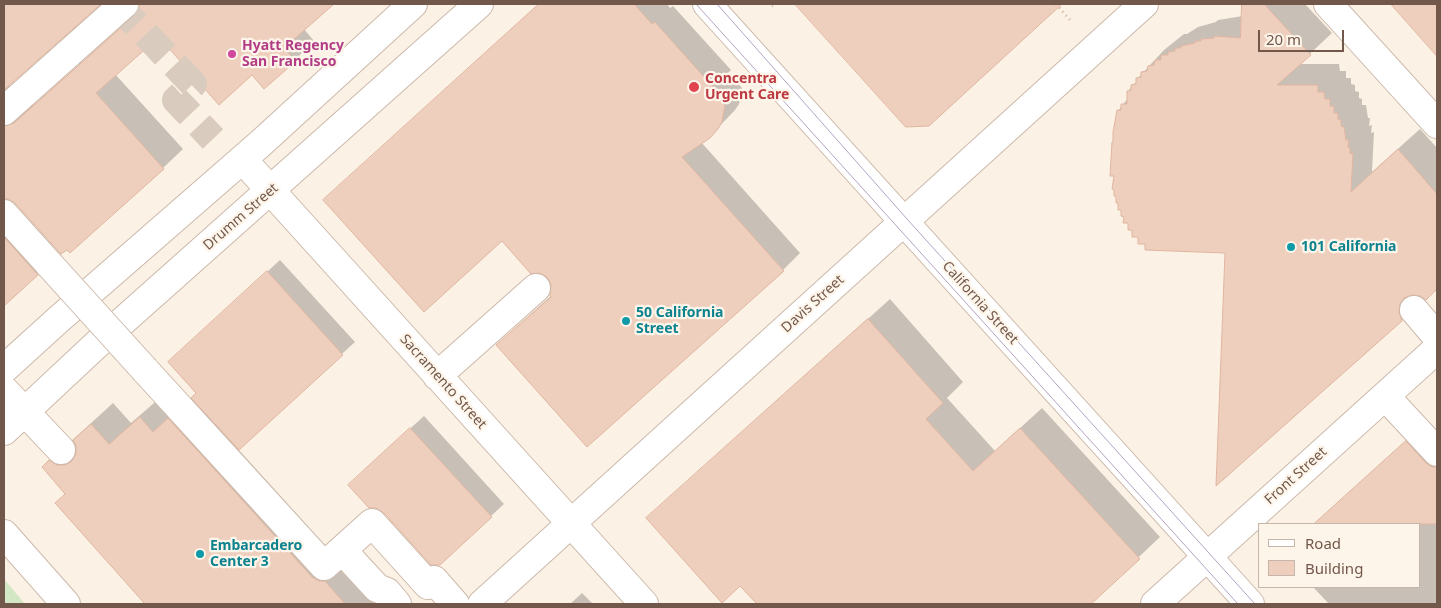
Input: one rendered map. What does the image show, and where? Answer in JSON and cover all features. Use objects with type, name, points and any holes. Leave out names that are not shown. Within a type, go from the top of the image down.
[{"type":"street","points":[[4,111],[124,4]]},
{"type":"street","points":[[4,369],[58,319],[243,160],[413,4]]},
{"type":"street","name":"Drumm Street","points":[[4,431],[96,345],[479,4]]},
{"type":"street","name":"California Street","points":[[707,4],[1250,604]]},
{"type":"street","name":"Davis Street","points":[[482,604],[1144,4]]},
{"type":"street","points":[[1328,4],[1437,124]]},
{"type":"street","name":"Sacramento Street","points":[[243,160],[644,604]]},
{"type":"street","points":[[4,214],[324,566],[372,523],[428,585],[434,580],[455,604]]},
{"type":"street","points":[[437,376],[536,288]]},
{"type":"street","points":[[1414,310],[1437,337]]},
{"type":"street","name":"Front Street","points":[[1155,604],[1437,349]]},
{"type":"street","points":[[4,390],[60,450]]},
{"type":"street","points":[[1385,396],[1437,452]]},
{"type":"street","points":[[4,534],[66,604]]},
{"type":"street","points":[[342,550],[377,588],[392,598]]},
{"type":"path","points":[[1056,4],[1071,21]]},
{"type":"green space","points":[[4,579],[25,604],[4,604]]},
{"type":"building","points":[[4,4],[101,4],[4,90]]},
{"type":"building","points":[[139,4],[334,4],[284,48],[296,61],[264,89],[252,75],[219,105],[159,37],[96,93],[164,169],[70,253],[67,250],[61,254],[16,204],[9,199],[4,199],[4,126],[14,123],[134,16],[139,9]]},
{"type":"building","points":[[539,4],[634,4],[652,24],[655,22],[714,88],[712,91],[725,105],[722,122],[718,129],[710,138],[682,157],[784,271],[587,447],[496,345],[551,297],[551,284],[547,277],[540,273],[531,274],[502,241],[424,312],[323,200]]},
{"type":"building","points":[[795,4],[1062,4],[929,126],[906,127]]},
{"type":"building","name":"101 California","points":[[1242,4],[1264,4],[1311,55],[1277,85],[1318,85],[1318,92],[1324,92],[1325,99],[1330,99],[1330,106],[1334,106],[1334,113],[1338,113],[1341,126],[1344,127],[1346,140],[1349,140],[1350,154],[1353,153],[1351,192],[1398,149],[1437,194],[1437,289],[1426,300],[1420,296],[1412,295],[1404,298],[1400,304],[1399,312],[1402,321],[1216,486],[1225,253],[1145,250],[1145,244],[1138,244],[1138,237],[1132,237],[1132,230],[1128,230],[1128,223],[1123,223],[1124,217],[1121,216],[1121,210],[1118,210],[1118,203],[1116,203],[1114,190],[1112,189],[1114,176],[1110,176],[1113,132],[1117,110],[1121,110],[1121,104],[1127,104],[1127,91],[1131,90],[1131,85],[1136,84],[1136,78],[1141,77],[1141,72],[1147,71],[1148,66],[1154,65],[1155,60],[1161,60],[1161,55],[1168,55],[1168,52],[1175,51],[1175,48],[1181,48],[1181,46],[1195,43],[1195,41],[1201,41],[1201,39],[1214,38],[1214,36],[1240,38]]},
{"type":"building","points":[[1391,4],[1437,4],[1437,56]]},
{"type":"building","points":[[4,237],[38,275],[4,306]]},
{"type":"building","points":[[267,271],[343,355],[239,450],[191,398],[196,393],[168,362]]},
{"type":"building","points":[[868,319],[943,403],[926,419],[973,471],[1020,428],[1140,559],[1091,604],[757,604],[740,586],[722,603],[646,518]]},
{"type":"building","name":"Embarcadero Center 3","points":[[140,417],[153,432],[168,418],[312,577],[319,581],[325,581],[345,604],[145,604],[55,503],[65,494],[42,467],[49,460],[57,465],[65,465],[71,462],[76,454],[76,446],[73,440],[91,424],[109,444]]},
{"type":"building","points":[[410,428],[492,517],[440,565],[431,565],[384,513],[376,508],[369,508],[348,485]]},
{"type":"building","points":[[1406,441],[1426,463],[1432,467],[1437,467],[1437,524],[1315,523]]},
{"type":"tunnel","points":[[117,4],[193,84],[176,100],[213,139]]},
{"type":"tram line","points":[[696,4],[1238,604]]},
{"type":"tram line","points":[[717,4],[907,219],[1255,604]]},
{"type":"place","name":"Hyatt Regency San Francisco","points":[[232,54]]},
{"type":"place","name":"Concentra Urgent Care","points":[[694,87]]},
{"type":"place","name":"101 California","points":[[1291,247]]},
{"type":"place","name":"50 California Street","points":[[626,321]]},
{"type":"place","name":"Embarcadero Center 3","points":[[200,554]]}]
